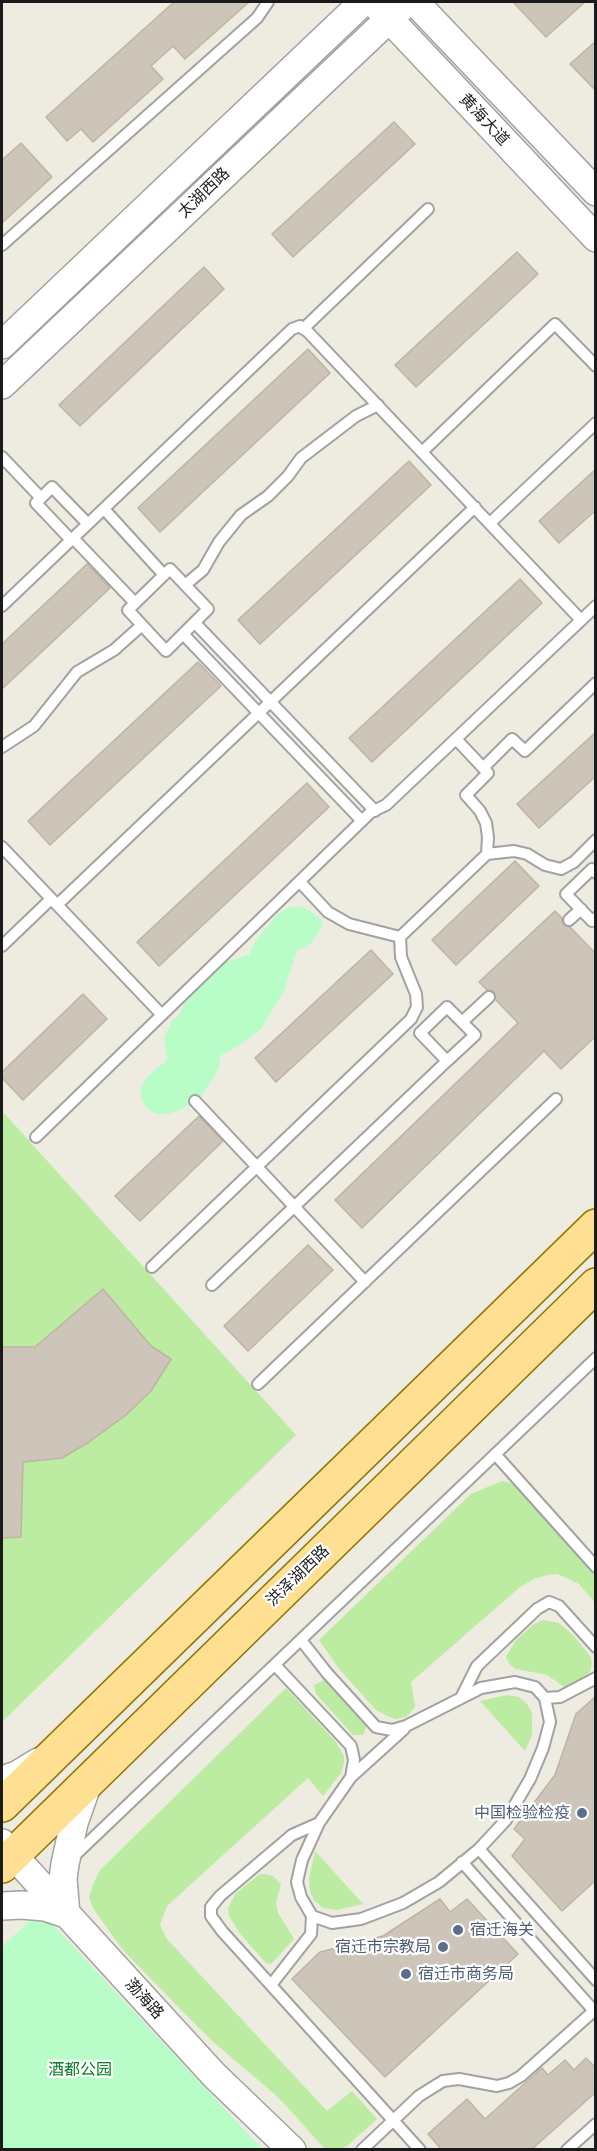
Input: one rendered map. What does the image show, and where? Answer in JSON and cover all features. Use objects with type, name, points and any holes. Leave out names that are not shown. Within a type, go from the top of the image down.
[{"type":"main road","points":[[2,1805],[596,1226]]},
{"type":"main road","name":"洪泽湖西路","points":[[5,1855],[88,1782],[596,1285]]},
{"type":"street","name":"太湖西路","points":[[2,345],[363,2]]},
{"type":"street","name":"黄海大道","points":[[415,2],[596,192]]},
{"type":"street","name":"太湖西路","points":[[2,385],[389,7]]},
{"type":"street","name":"黄海大道","points":[[389,7],[596,238]]},
{"type":"street","points":[[2,1780],[16,1775],[57,1750]]},
{"type":"street","points":[[2,1906],[45,1907],[66,1914],[63,1879],[65,1864],[74,1823],[88,1782]]},
{"type":"street","name":"渤海路","points":[[5,1855],[41,1887],[214,2075],[292,2150]]},
{"type":"lane","points":[[2,245],[256,18],[268,2]]},
{"type":"lane","points":[[303,329],[428,209]]},
{"type":"lane","points":[[422,452],[555,324],[596,366]]},
{"type":"lane","points":[[2,606],[292,329],[300,327],[378,405],[581,620]]},
{"type":"lane","points":[[185,585],[203,570],[219,542],[241,515],[268,496],[288,476],[301,458],[356,416],[378,405]]},
{"type":"lane","points":[[490,523],[596,423]]},
{"type":"lane","points":[[2,457],[40,498]]},
{"type":"lane","points":[[88,524],[52,487],[36,503],[135,603]]},
{"type":"lane","points":[[2,946],[54,902],[271,702],[475,507]]},
{"type":"lane","points":[[104,509],[164,575]]},
{"type":"lane","points":[[170,569],[185,585],[208,609],[166,651],[128,610],[170,569]]},
{"type":"lane","points":[[36,1137],[362,821],[386,805],[596,606]]},
{"type":"lane","points":[[195,623],[375,811]]},
{"type":"lane","points":[[2,747],[34,726],[77,672],[114,650],[142,625]]},
{"type":"lane","points":[[183,634],[362,821]]},
{"type":"lane","points":[[483,768],[512,739],[525,751],[596,682]]},
{"type":"lane","points":[[456,739],[488,773],[466,795],[480,811],[486,823],[487,854]]},
{"type":"lane","points":[[152,1267],[411,1019],[417,1007],[416,994],[401,957],[400,937],[487,854],[514,851],[527,854],[546,865],[561,869],[574,862],[596,840]]},
{"type":"lane","points":[[2,848],[162,1015]]},
{"type":"lane","points":[[566,866],[580,881]]},
{"type":"lane","points":[[596,873],[592,869],[566,894],[592,921],[596,918]]},
{"type":"lane","points":[[300,882],[328,912],[349,924],[400,937]]},
{"type":"lane","points":[[569,920],[581,909]]},
{"type":"lane","points":[[462,1022],[489,997]]},
{"type":"lane","points":[[212,1285],[475,1035],[447,1006],[420,1033],[447,1061]]},
{"type":"lane","points":[[417,1007],[431,1022]]},
{"type":"lane","points":[[258,1384],[556,1099]]},
{"type":"lane","points":[[195,1101],[365,1282]]},
{"type":"lane","points":[[41,1887],[596,1358]]},
{"type":"lane","points":[[495,1454],[596,1567]]},
{"type":"lane","points":[[461,1698],[477,1666],[537,1609],[549,1602],[559,1606],[596,1647]]},
{"type":"lane","points":[[301,1640],[376,1727],[392,1730],[406,1726],[481,1688],[515,1682],[535,1688],[545,1698],[550,1722],[543,1748],[506,1820],[479,1849],[439,1881],[403,1902],[361,1919],[332,1923],[312,1916]]},
{"type":"lane","points":[[275,1665],[351,1746],[354,1760],[351,1777]]},
{"type":"lane","points":[[545,1698],[560,1697],[596,1678]]},
{"type":"lane","points":[[271,1985],[311,1934],[312,1916],[301,1897],[297,1882],[302,1860],[319,1823],[351,1777],[406,1726]]},
{"type":"lane","points":[[319,1823],[292,1835],[220,1896],[211,1907],[211,1917],[420,2150]]},
{"type":"lane","points":[[479,1849],[596,1980]]},
{"type":"lane","points":[[362,2150],[419,2096],[443,2081],[459,2079],[497,2086],[510,2083],[521,2076],[595,2010],[462,1862]]},
{"type":"lane","points":[[567,2150],[596,2124]]},
{"type":"green space","points":[[299,906],[309,910],[322,920],[323,924],[312,942],[305,948],[297,950],[284,991],[261,1029],[220,1056],[219,1068],[203,1094],[195,1101],[178,1111],[167,1114],[157,1114],[148,1109],[142,1101],[141,1088],[148,1076],[167,1060],[164,1038],[173,1019],[179,1016],[184,1004],[224,962],[249,955],[255,941],[277,915],[288,908]]},
{"type":"green space","points":[[2,1111],[296,1435],[2,1722]]},
{"type":"green space","points":[[502,1481],[514,1484],[595,1576],[595,1603],[579,1584],[557,1574],[534,1579],[520,1587],[411,1682],[415,1707],[406,1717],[396,1719],[389,1717],[376,1710],[340,1670],[319,1640],[471,1494]]},
{"type":"green space","points":[[543,1620],[559,1623],[573,1635],[591,1657],[590,1672],[573,1686],[564,1687],[547,1675],[516,1669],[510,1665],[506,1657],[516,1640],[534,1624]]},
{"type":"green space","points":[[325,1680],[364,1724],[366,1727],[363,1735],[353,1735],[316,1694],[314,1685]]},
{"type":"green space","points":[[286,1688],[336,1742],[344,1756],[341,1773],[323,1796],[308,1778],[167,1906],[160,1925],[167,1939],[327,2111],[352,2091],[377,2119],[347,2146],[340,2149],[325,2149],[279,2098],[211,2040],[184,2013],[122,1949],[93,1908],[89,1897],[100,1870]]},
{"type":"green space","points":[[507,1695],[519,1697],[532,1713],[532,1735],[525,1751],[480,1701]]},
{"type":"green space","points":[[315,1851],[363,1904],[337,1910],[323,1908],[314,1900],[310,1892],[309,1879]]},
{"type":"green space","points":[[260,1874],[273,1876],[281,1884],[276,1902],[278,1913],[294,1939],[271,1964],[266,1963],[241,1935],[229,1916],[228,1908],[236,1893]]},
{"type":"green space","name":"酒都公园","points":[[40,1911],[262,2149],[2,2150],[2,1947]]},
{"type":"building","points":[[174,2],[249,2],[185,59],[173,46],[151,66],[163,79],[93,142],[81,129],[67,141],[46,117]]},
{"type":"building","points":[[513,2],[585,2],[546,37]]},
{"type":"building","points":[[596,41],[596,91],[570,64]]},
{"type":"building","points":[[394,122],[415,144],[293,257],[272,234]]},
{"type":"building","points":[[21,143],[52,177],[2,223],[2,160]]},
{"type":"building","points":[[517,252],[538,274],[416,387],[395,365]]},
{"type":"building","points":[[204,267],[224,289],[80,426],[59,405]]},
{"type":"building","points":[[308,349],[330,373],[160,532],[138,508]]},
{"type":"building","points":[[409,461],[431,485],[260,644],[238,620]]},
{"type":"building","points":[[596,469],[596,510],[559,543],[539,521]]},
{"type":"building","points":[[87,564],[110,588],[2,689],[2,644]]},
{"type":"building","points":[[520,579],[542,603],[372,762],[349,738]]},
{"type":"building","points":[[198,662],[221,686],[50,845],[28,821]]},
{"type":"building","points":[[596,732],[596,776],[539,828],[517,804]]},
{"type":"building","points":[[307,783],[329,807],[159,966],[137,942]]},
{"type":"building","points":[[515,861],[539,886],[456,965],[432,940]]},
{"type":"building","points":[[555,911],[562,918],[564,925],[570,927],[596,954],[596,1036],[561,1069],[544,1051],[362,1228],[335,1200],[518,1023],[496,1000],[494,992],[487,990],[479,982]]},
{"type":"building","points":[[371,950],[393,974],[276,1082],[255,1058]]},
{"type":"building","points":[[83,994],[107,1019],[23,1100],[2,1078],[2,1072]]},
{"type":"building","points":[[199,1116],[223,1141],[140,1221],[115,1196]]},
{"type":"building","points":[[308,1245],[333,1270],[248,1351],[224,1326]]},
{"type":"building","points":[[103,1289],[151,1346],[171,1359],[151,1391],[126,1415],[89,1442],[62,1458],[23,1462],[21,1537],[2,1538],[2,1347],[35,1347]]},
{"type":"building","points":[[596,1696],[596,1880],[562,1911],[512,1856],[525,1839],[514,1829],[555,1775],[576,1714]]},
{"type":"building","points":[[440,1899],[450,1912],[467,1899],[518,1954],[385,2077],[292,1979],[320,1952],[383,1936]]},
{"type":"building","points":[[586,2058],[596,2068],[596,2092],[531,2150],[442,2150],[428,2134],[467,2099],[485,2119],[542,2068],[548,2075],[565,2060],[574,2070]]},
{"type":"place","name":"中国检验检疫","points":[[582,1813]]},
{"type":"place","name":"宿迁海关","points":[[458,1930]]},
{"type":"place","name":"宿迁市宗教局","points":[[443,1947]]},
{"type":"place","name":"宿迁市商务局","points":[[406,1974]]}]
